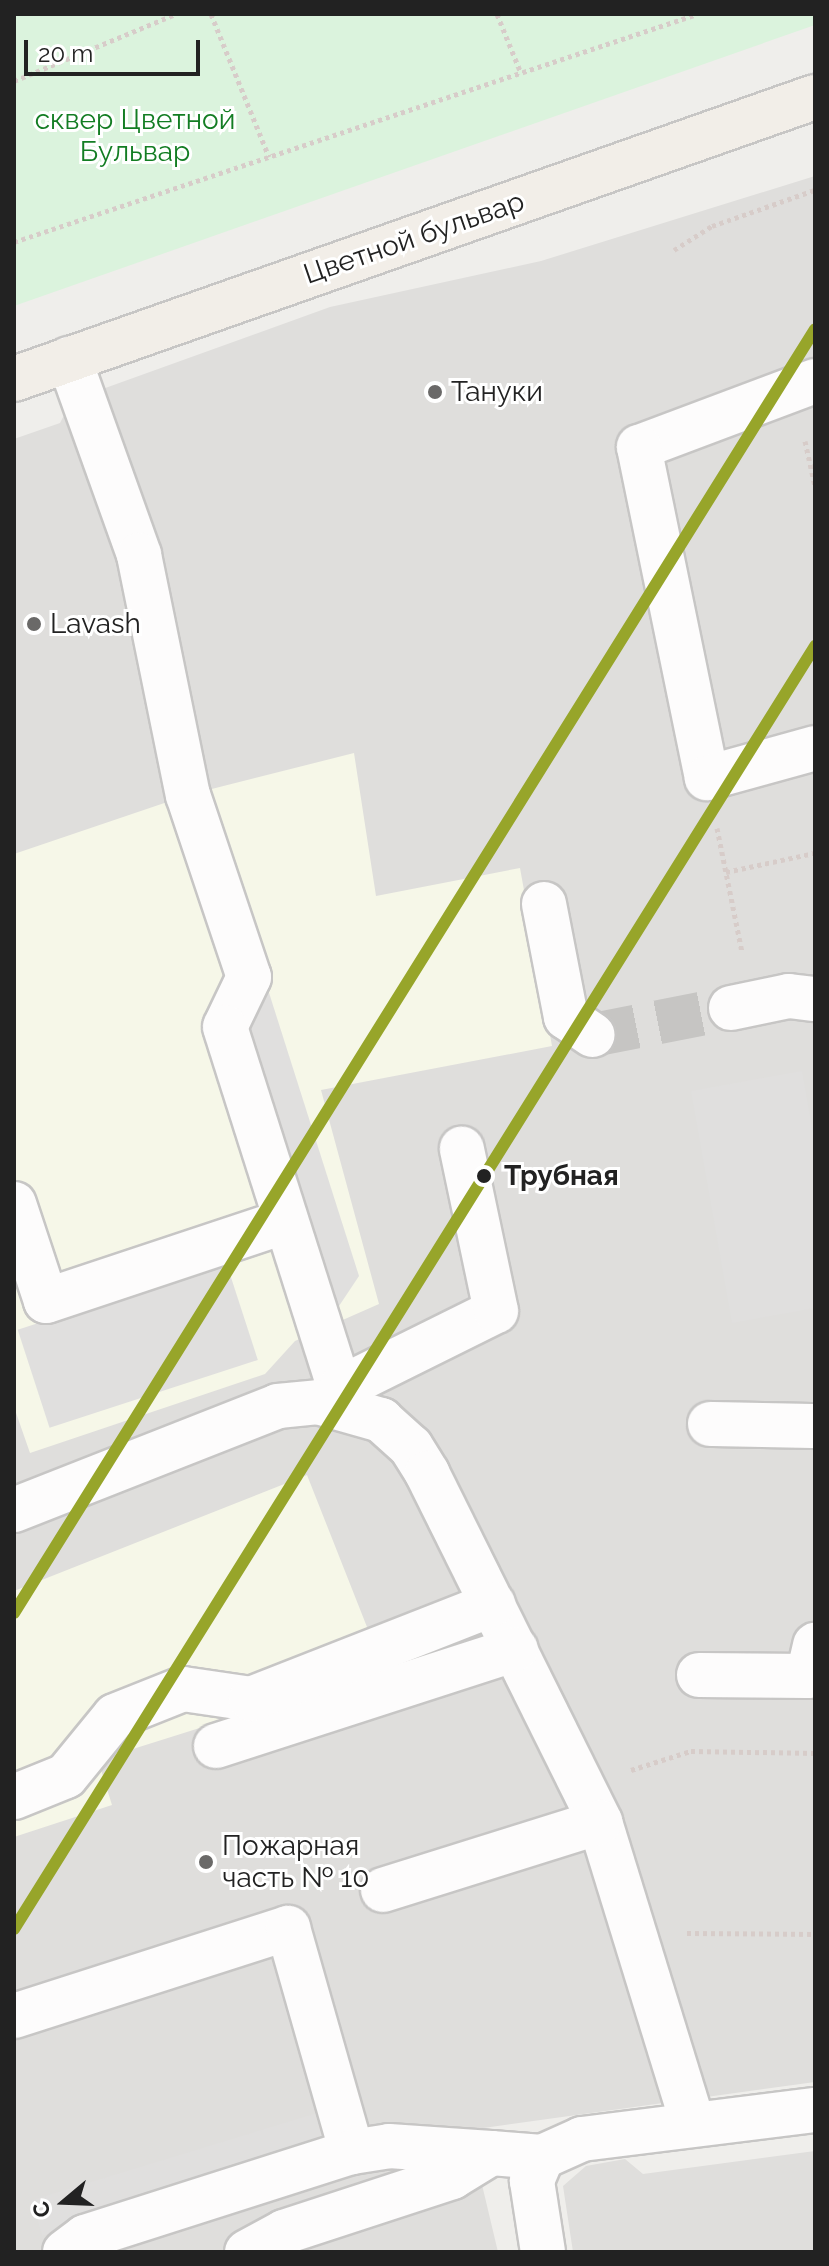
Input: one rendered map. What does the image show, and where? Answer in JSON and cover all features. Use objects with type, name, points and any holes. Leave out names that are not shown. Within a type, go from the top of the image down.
[{"type":"main road","name":"Цветной бульвар","points":[[14,379],[815,97]]},
{"type":"street","points":[[69,359],[139,555],[188,795],[249,977],[225,1027],[342,1397],[381,1420],[411,1447],[592,1803],[693,2124]]},
{"type":"street","points":[[815,381],[639,447],[707,778],[815,748]]},
{"type":"street","points":[[544,904],[566,1017],[593,1035]]},
{"type":"street","points":[[742,1006],[815,999]]},
{"type":"street","points":[[16,1502],[278,1406],[342,1397],[496,1311],[462,1149]]},
{"type":"street","points":[[14,1204],[46,1301],[286,1221]]},
{"type":"street","points":[[710,1424],[815,1426]]},
{"type":"street","points":[[14,1797],[66,1776],[115,1716],[183,1689],[251,1699],[493,1604]]},
{"type":"street","points":[[699,1675],[808,1676],[815,1645]]},
{"type":"street","points":[[216,1746],[516,1649]]},
{"type":"street","points":[[383,1890],[592,1803]]},
{"type":"street","points":[[14,2016],[288,1928],[352,2152]]},
{"type":"street","points":[[65,2252],[85,2237],[352,2152],[389,2146],[542,2157],[582,2139],[815,2110]]},
{"type":"street","points":[[247,2252],[284,2232],[452,2177],[491,2153]]},
{"type":"street","points":[[542,2157],[532,2181],[543,2252]]},
{"type":"path","points":[[14,81],[176,14]]},
{"type":"path","points":[[211,14],[269,157]]},
{"type":"path","points":[[497,14],[521,73]]},
{"type":"path","points":[[14,242],[697,14]]},
{"type":"path","points":[[674,250],[712,226],[815,190]]},
{"type":"path","points":[[717,829],[726,872],[742,1006]]},
{"type":"path","points":[[726,872],[815,853]]},
{"type":"path","points":[[592,1803],[691,1751],[815,1753]]},
{"type":"path","points":[[634,1932],[815,1934]]},
{"type":"shaded area","points":[[815,176],[815,2082],[469,2130],[498,2252],[14,2252],[14,439],[60,423],[72,400],[330,307],[541,261]]},
{"type":"shaded area","points":[[354,753],[376,896],[520,868],[552,1046],[321,1090],[379,1304],[295,1341],[265,1374],[30,1453],[14,1407],[14,854],[188,795]]},
{"type":"shaded area","points":[[264,977],[359,1276],[335,1312],[239,1014]]},
{"type":"shaded area","points":[[802,1071],[815,1145],[815,1308],[732,1323],[691,1091]]},
{"type":"shaded area","points":[[226,1262],[258,1360],[50,1428],[18,1330]]},
{"type":"shaded area","points":[[307,1475],[384,1670],[98,1760],[112,1805],[14,1837],[14,1591]]},
{"type":"shaded area","points":[[327,2110],[338,2145],[42,2236],[32,2200]]},
{"type":"shaded area","points":[[815,2151],[815,2252],[573,2252],[563,2186],[586,2166],[625,2159],[643,2174]]},
{"type":"green space","name":"сквер Цветной Бульвар","points":[[14,14],[815,14],[815,25],[14,306]]},
{"type":"tunnel","points":[[593,1035],[731,1008]]},
{"type":"metro line","name":"10","points":[[14,1613],[815,329]]},
{"type":"metro line","name":"10","points":[[14,1929],[815,646]]},
{"type":"place","name":"Тануки","points":[[435,392]]},
{"type":"place","name":"Lavash","points":[[34,624]]},
{"type":"place","name":"Трубная","points":[[484,1176]]},
{"type":"place","name":"Пожарная часть № 10","points":[[206,1862]]}]
